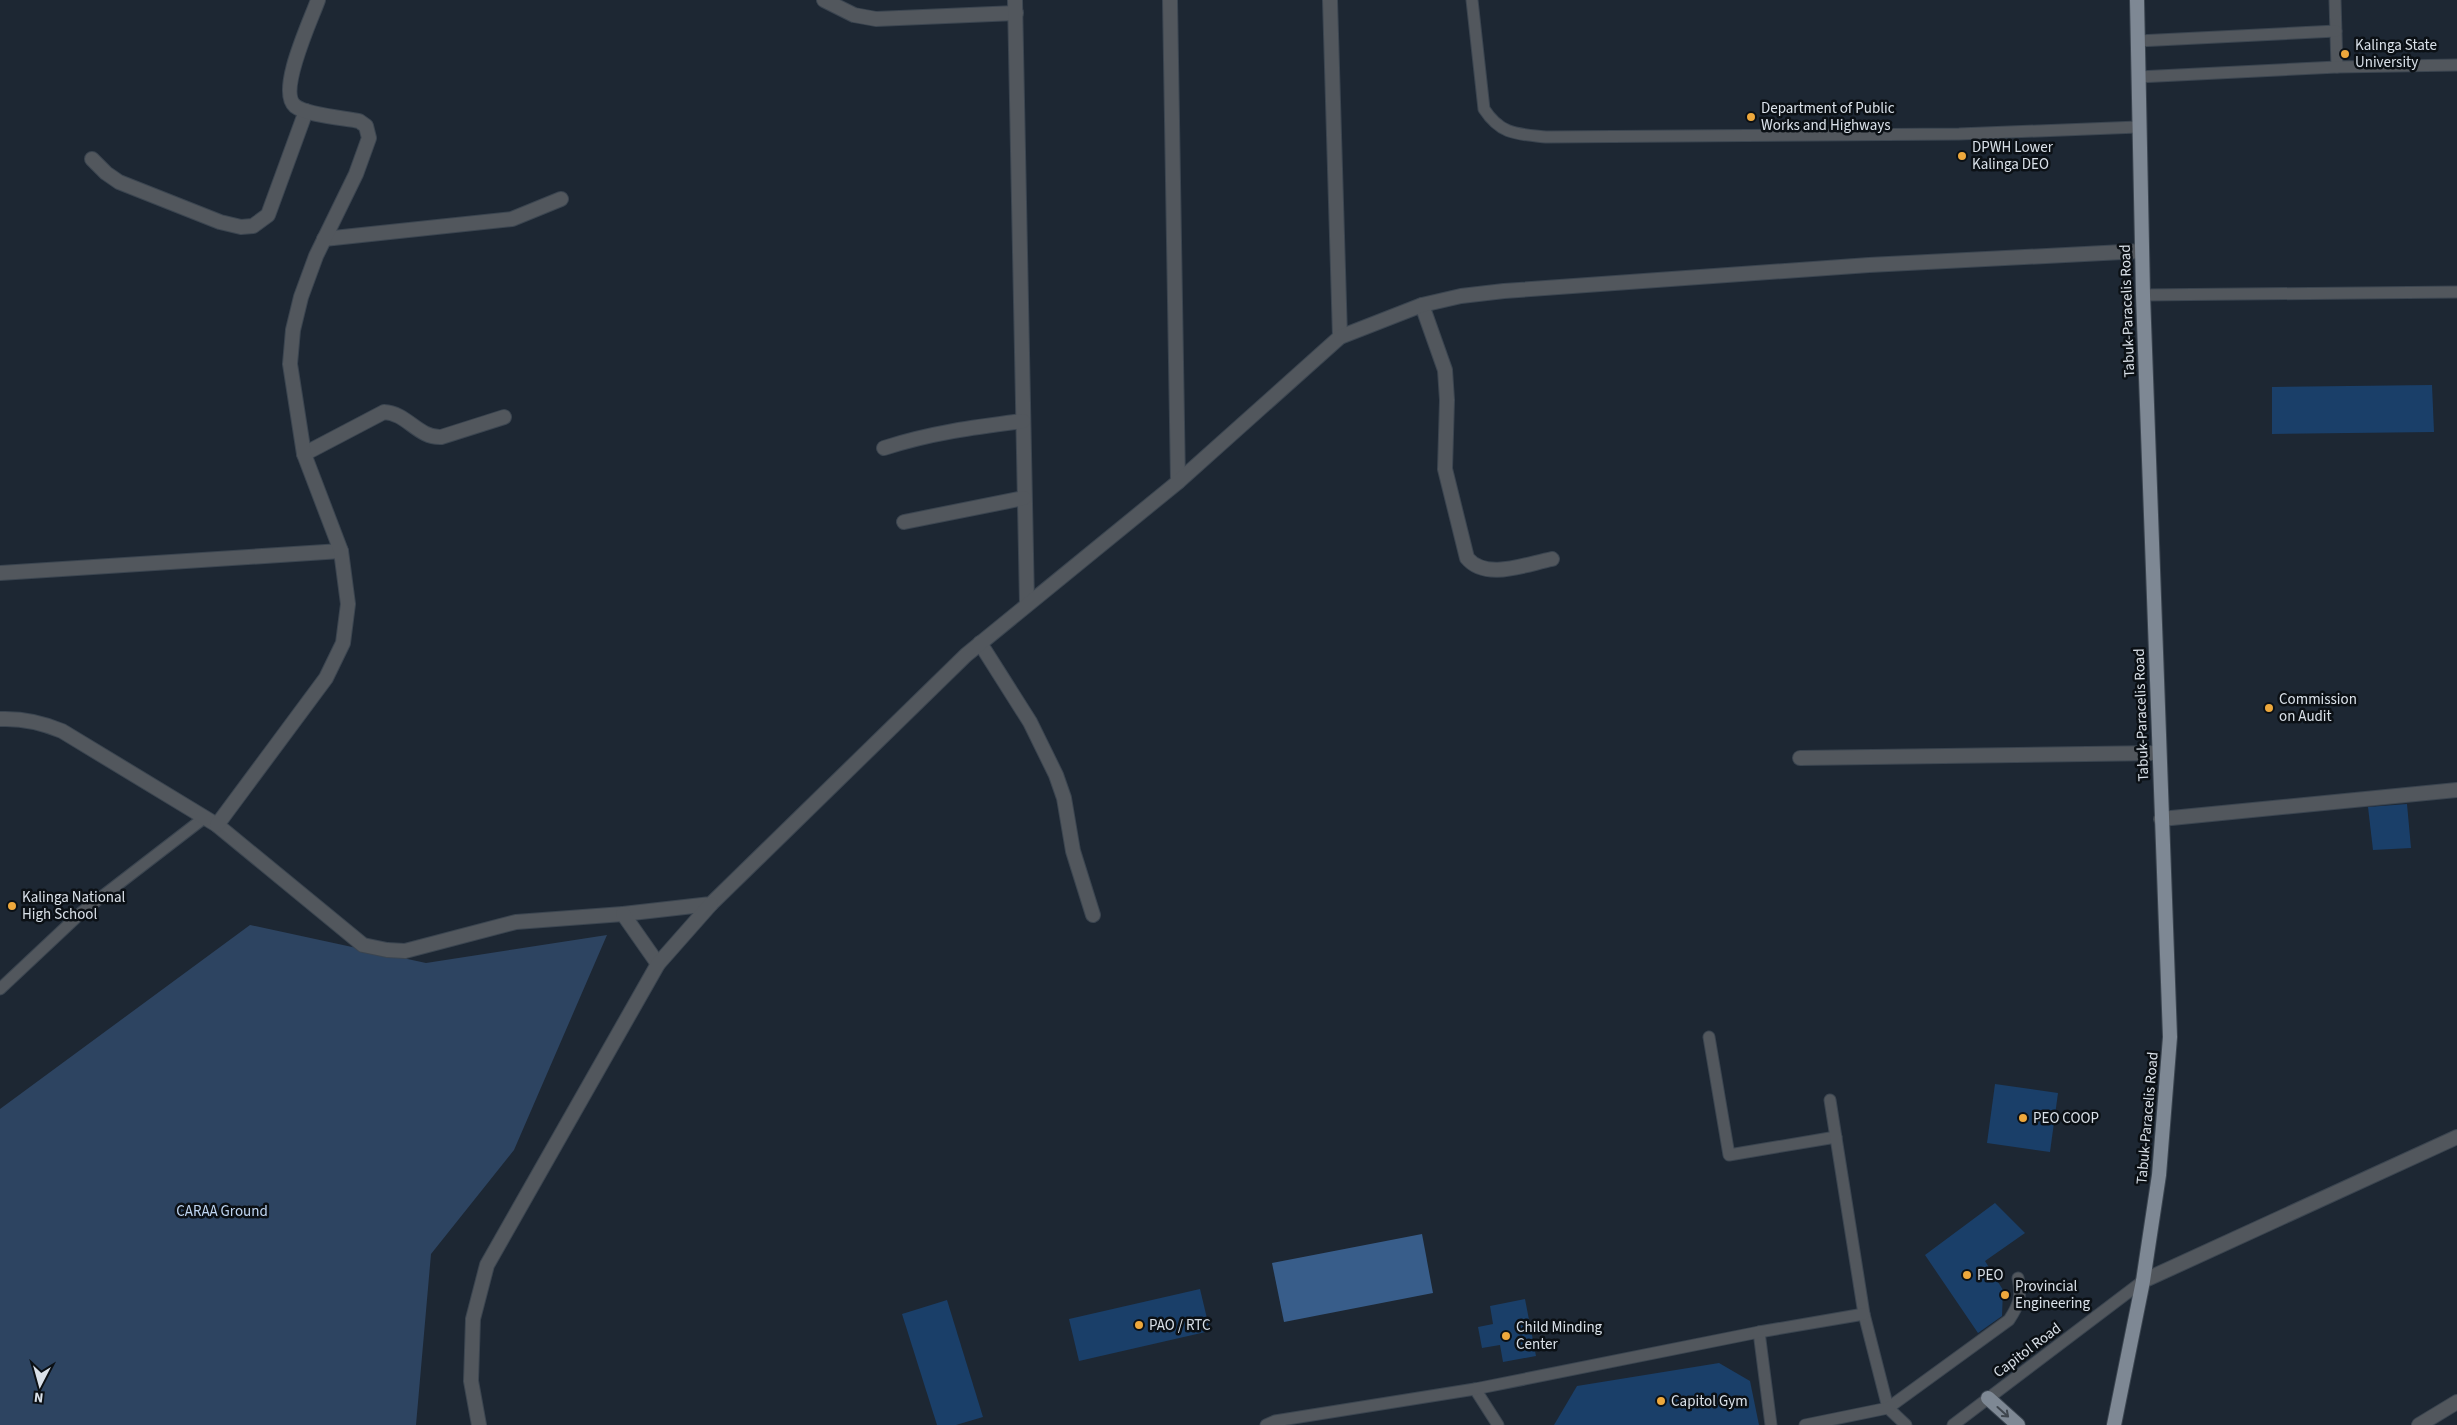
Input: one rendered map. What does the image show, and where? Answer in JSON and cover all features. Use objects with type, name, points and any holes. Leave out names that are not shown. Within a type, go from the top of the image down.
[{"type":"main road","name":"Tabuk-Paracelis Road","points":[[2114,1425],[2144,1281],[2159,1175],[2170,1037],[2143,295],[2138,127],[2137,0]]},
{"type":"main road","points":[[1988,1398],[2018,1425]]},
{"type":"street","points":[[217,825],[326,678],[342,643],[348,604],[341,552],[304,454],[290,364],[293,330],[301,297],[324,239],[356,174],[369,138],[366,126],[359,121],[294,106],[288,94],[289,79],[318,0]]},
{"type":"street","points":[[824,0],[854,14],[876,19],[1015,7],[1027,604]]},
{"type":"street","points":[[1170,0],[1178,482]]},
{"type":"street","points":[[1330,0],[1340,337]]},
{"type":"street","points":[[92,159],[106,173],[119,182],[220,222],[241,227],[252,226],[268,215],[306,110]]},
{"type":"street","points":[[324,239],[512,219],[560,199]]},
{"type":"street","points":[[479,1425],[471,1381],[473,1319],[487,1266],[658,964],[711,904],[980,643],[1178,482],[1340,337],[1422,305],[1461,296],[1513,290],[1869,265],[2142,251]]},
{"type":"street","points":[[1422,305],[1445,370],[1447,400],[1445,469],[1467,558],[1474,566],[1492,571],[1552,559]]},
{"type":"street","points":[[304,454],[384,412],[397,414],[424,434],[434,437],[504,417]]},
{"type":"street","points":[[884,448],[919,437],[953,430],[1023,421]]},
{"type":"street","points":[[904,522],[1024,498]]},
{"type":"street","points":[[0,573],[341,552]]},
{"type":"street","points":[[980,643],[1030,722],[1056,775],[1064,798],[1077,865],[1093,915]]},
{"type":"street","points":[[0,719],[20,718],[36,721],[62,731],[217,825],[364,945],[387,950],[405,951],[516,922],[623,914],[711,904]]},
{"type":"street","points":[[1800,758],[2159,753]]},
{"type":"street","points":[[2161,819],[2457,790]]},
{"type":"street","points":[[623,914],[658,964]]},
{"type":"street","points":[[2144,1281],[2457,1137]]},
{"type":"street","points":[[2418,1425],[2457,1402]]},
{"type":"lane","points":[[1472,0],[1484,109],[1493,123],[1514,133],[1546,137],[1959,134],[2138,127]]},
{"type":"lane","points":[[2334,0],[2337,67]]},
{"type":"lane","points":[[2138,41],[2336,31]]},
{"type":"lane","points":[[2138,77],[2337,67],[2457,65]]},
{"type":"lane","points":[[2143,295],[2457,292]]},
{"type":"lane","points":[[0,989],[82,912],[204,818]]},
{"type":"lane","points":[[1709,1037],[1729,1155],[1836,1137]]},
{"type":"lane","points":[[1830,1100],[1864,1314],[1888,1408],[1906,1425]]},
{"type":"lane","points":[[1804,1425],[1888,1408],[2009,1320],[2019,1305],[2021,1291],[2018,1278]]},
{"type":"lane","name":"Capitol Road","points":[[1953,1425],[2144,1281]]},
{"type":"lane","points":[[1266,1425],[1275,1421],[1475,1389],[1759,1332],[1864,1314]]},
{"type":"lane","points":[[1759,1332],[1771,1425]]},
{"type":"lane","points":[[1475,1389],[1498,1425]]},
{"type":"green space","name":"CARAA Ground","points":[[250,925],[426,963],[607,935],[514,1150],[431,1254],[416,1425],[0,1425],[0,1109]]},
{"type":"shaded area","points":[[1422,1234],[1433,1293],[1284,1322],[1272,1263]]},
{"type":"building","points":[[2432,385],[2434,432],[2272,434],[2272,387]]},
{"type":"building","points":[[2407,804],[2411,848],[2373,850],[2368,807]]},
{"type":"building","name":"PEO COOP","points":[[1995,1084],[2058,1093],[2050,1152],[1987,1143]]},
{"type":"building","name":"PEO","points":[[1995,1203],[2025,1233],[1985,1261],[2003,1290],[2002,1316],[1978,1333],[1925,1255]]},
{"type":"building","name":"PAO / RTC","points":[[1200,1289],[1210,1331],[1079,1361],[1069,1319]]},
{"type":"building","name":"Child Minding Center","points":[[1525,1299],[1536,1356],[1503,1362],[1500,1345],[1482,1348],[1478,1327],[1493,1324],[1490,1306]]},
{"type":"building","points":[[947,1300],[983,1417],[956,1425],[937,1425],[902,1314]]},
{"type":"building","name":"Capitol Gym","points":[[1719,1363],[1750,1381],[1759,1425],[1554,1425],[1577,1386]]},
{"type":"place","name":"Kalinga State University","points":[[2345,54]]},
{"type":"place","name":"Department of Public Works and Highways","points":[[1751,117]]},
{"type":"place","name":"DPWH Lower Kalinga DEO","points":[[1962,156]]},
{"type":"place","name":"Commission on Audit","points":[[2269,708]]},
{"type":"place","name":"Kalinga National High School","points":[[12,906]]},
{"type":"place","name":"PEO COOP","points":[[2023,1118]]},
{"type":"place","name":"PEO","points":[[1967,1275]]},
{"type":"place","name":"Provincial Engineering","points":[[2005,1295]]},
{"type":"place","name":"PAO / RTC","points":[[1139,1325]]},
{"type":"place","name":"Child Minding Center","points":[[1506,1336]]},
{"type":"place","name":"Capitol Gym","points":[[1661,1401]]}]
